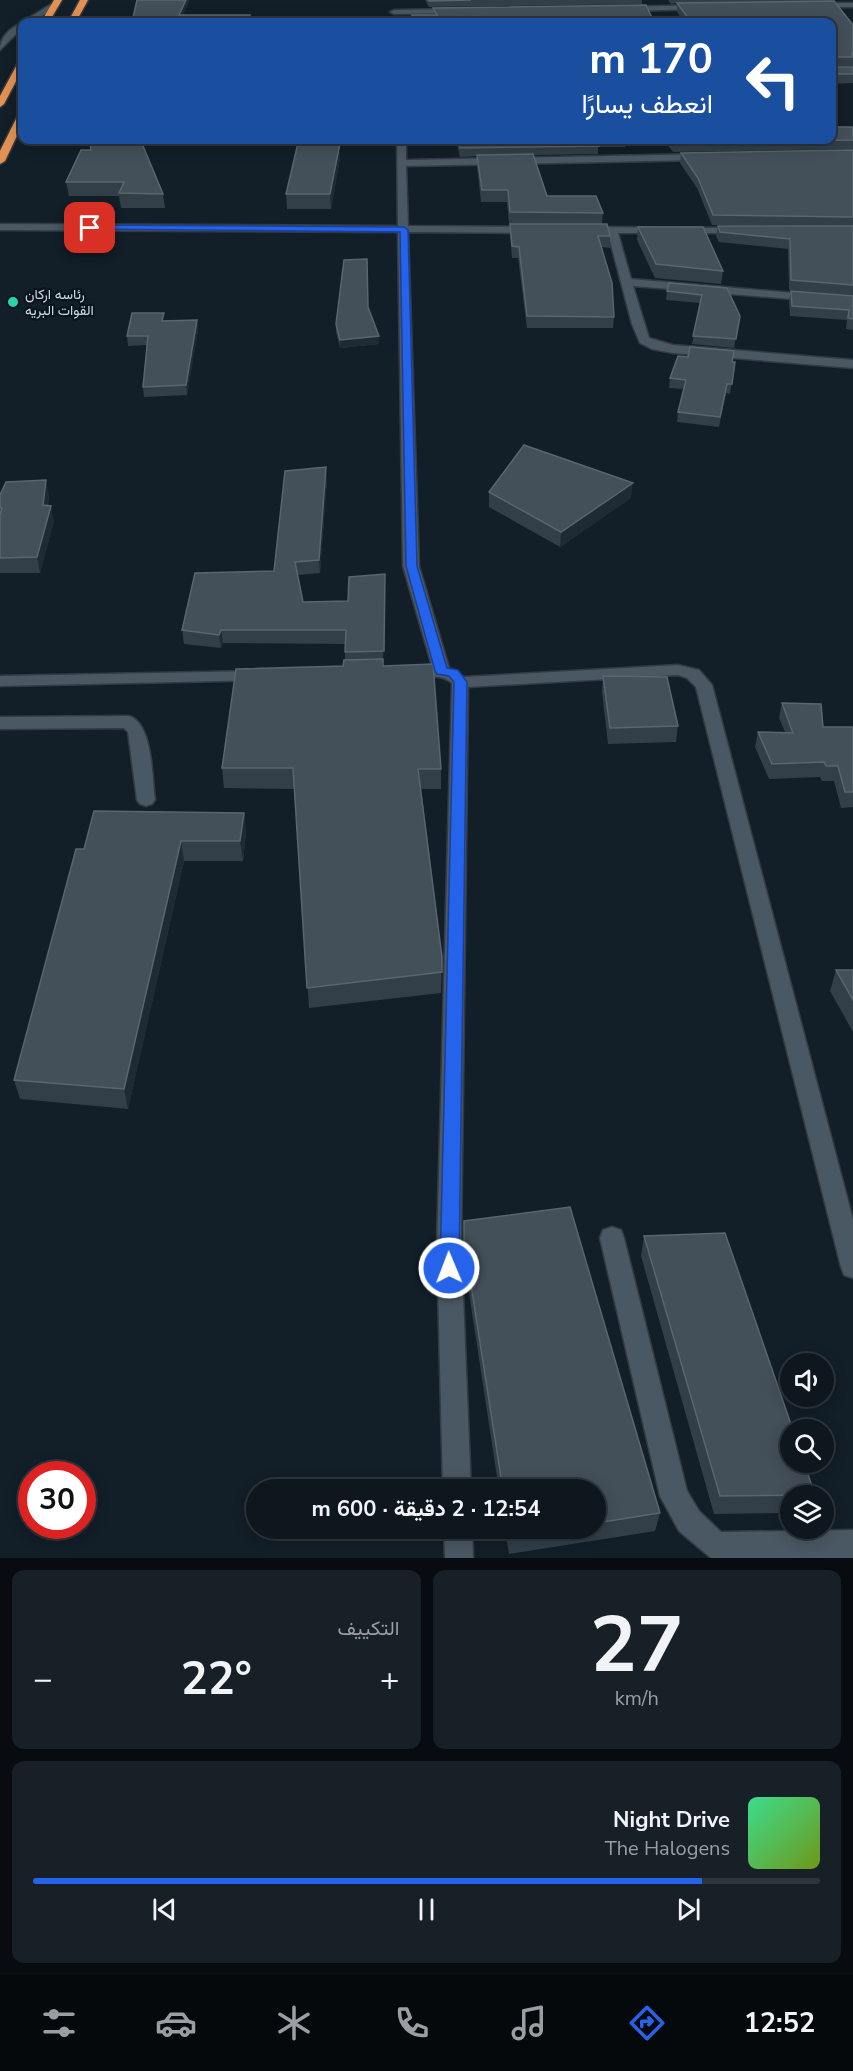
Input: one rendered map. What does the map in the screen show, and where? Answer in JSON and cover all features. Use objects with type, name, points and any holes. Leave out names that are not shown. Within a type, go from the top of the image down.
[{"type":"highway","points":[[74,18],[84,0]]},
{"type":"highway","points":[[47,18],[56,4]]},
{"type":"highway","points":[[0,104],[18,70]]},
{"type":"highway","points":[[0,161],[18,125]]},
{"type":"street","points":[[393,0],[394,18]]},
{"type":"street","points":[[33,18],[56,4]]},
{"type":"street","points":[[799,6],[853,5]]},
{"type":"street","points":[[618,9],[711,7]]},
{"type":"street","points":[[394,12],[471,11]]},
{"type":"street","points":[[0,48],[18,28]]},
{"type":"street","points":[[401,144],[411,566],[442,671]]},
{"type":"street","points":[[401,163],[710,157]]},
{"type":"street","points":[[0,227],[543,230]]},
{"type":"street","points":[[578,230],[750,230]]},
{"type":"street","points":[[612,230],[644,340],[656,346],[853,364]]},
{"type":"street","points":[[627,282],[853,301]]},
{"type":"street","points":[[460,682],[678,670],[693,674],[704,685],[850,1239],[853,1267]]},
{"type":"street","points":[[387,673],[442,671],[454,673],[460,682],[449,1245],[457,1479]]},
{"type":"street","points":[[0,681],[276,675]]},
{"type":"street","points":[[0,723],[129,722],[137,731],[146,800]]},
{"type":"street","points":[[612,1238],[674,1496],[689,1521],[716,1546],[853,1544]]},
{"type":"street","points":[[458,1539],[459,1558]]},
{"type":"building","points":[[137,0],[186,0],[179,15],[250,15],[249,18],[133,18]]},
{"type":"building","points":[[834,1],[853,25],[853,57],[836,57],[836,18],[688,18],[677,3]]},
{"type":"building","points":[[646,5],[652,18],[412,18],[412,15],[437,15],[433,8]]},
{"type":"building","points":[[836,67],[853,67],[853,74],[836,74]]},
{"type":"building","points":[[836,127],[853,127],[853,140],[836,140]]},
{"type":"building","points":[[90,144],[142,144],[163,194],[119,193],[124,182],[66,182],[81,150],[91,150]]},
{"type":"building","points":[[298,144],[340,144],[330,194],[286,194]]},
{"type":"building","points":[[459,144],[598,144],[599,146],[460,148]]},
{"type":"building","points":[[853,150],[853,217],[713,215],[698,178],[681,153]]},
{"type":"building","points":[[533,154],[547,196],[596,196],[603,213],[510,212],[508,190],[482,190],[477,155]]},
{"type":"building","points":[[510,224],[607,224],[610,236],[598,236],[612,283],[614,317],[527,316],[519,247],[512,246]]},
{"type":"building","points":[[718,226],[853,226],[853,285],[791,280],[790,239],[720,232]]},
{"type":"building","points":[[638,227],[703,227],[723,271],[656,264]]},
{"type":"building","points":[[367,259],[368,307],[379,336],[340,340],[336,324],[344,260]]},
{"type":"building","points":[[669,283],[727,288],[740,316],[736,339],[693,336],[702,295],[667,291]]},
{"type":"building","points":[[791,291],[853,296],[853,319],[848,318],[849,310],[792,306]]},
{"type":"building","points":[[132,313],[164,313],[162,321],[197,320],[186,385],[143,387],[148,336],[127,336]]},
{"type":"building","points":[[690,347],[734,351],[732,384],[727,384],[720,417],[678,412],[686,380],[670,378],[678,356],[688,357]]},
{"type":"building","points":[[524,445],[633,483],[561,532],[489,492]]},
{"type":"building","points":[[326,467],[319,560],[295,562],[303,602],[348,601],[349,577],[385,574],[384,651],[345,652],[346,630],[221,630],[219,635],[182,630],[195,573],[274,571],[285,471]]},
{"type":"building","points":[[46,480],[43,505],[51,506],[37,557],[0,558],[2,508],[0,508],[0,495],[6,482]]},
{"type":"building","points":[[383,659],[383,666],[433,664],[441,769],[418,769],[442,972],[307,988],[293,768],[222,768],[236,669],[343,666],[344,660]]},
{"type":"building","points":[[603,676],[667,677],[678,726],[610,728]]},
{"type":"building","points":[[782,703],[821,704],[823,727],[853,727],[853,792],[845,792],[838,766],[826,766],[824,762],[772,764],[758,732],[793,733]]},
{"type":"building","points":[[94,811],[244,813],[240,841],[181,841],[124,1089],[14,1080],[76,849],[84,849]]},
{"type":"building","points":[[836,970],[853,970],[853,1000]]},
{"type":"building","points":[[570,1207],[660,1513],[606,1521],[606,1479],[501,1479],[464,1240],[464,1221]]},
{"type":"building","points":[[725,1233],[780,1392],[780,1407],[785,1407],[789,1419],[780,1419],[780,1473],[808,1473],[812,1485],[780,1485],[780,1495],[720,1496],[644,1236]]},
{"type":"place","name":"رئاسه اركان القوات البريه","points":[[13,302]]},
{"type":"route","points":[[90,228],[404,230],[411,566],[442,671],[454,673],[460,682],[449,1268]]}]
